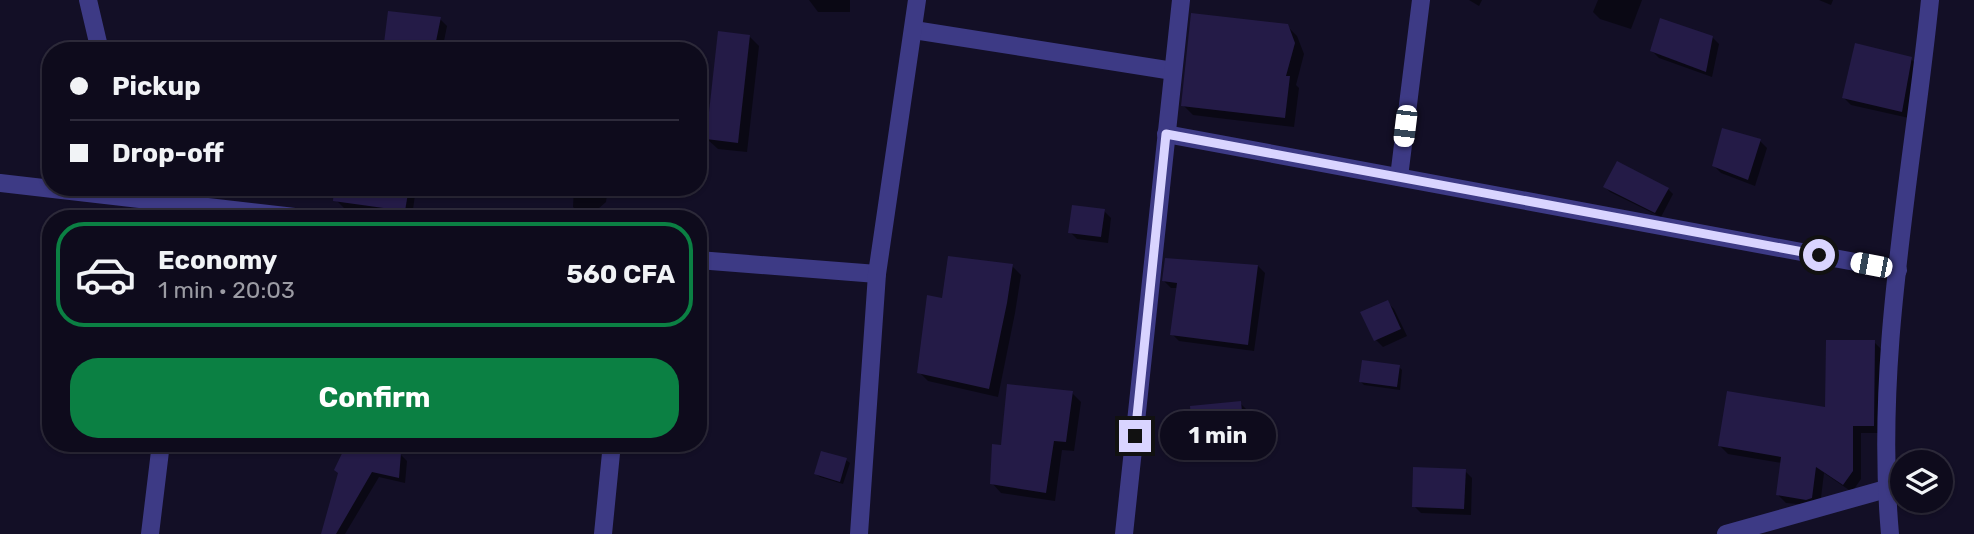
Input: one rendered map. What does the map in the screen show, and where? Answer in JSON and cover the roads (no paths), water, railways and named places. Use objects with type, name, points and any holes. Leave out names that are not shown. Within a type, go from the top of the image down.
[{"type":"street","points":[[88,0],[98,42]]},
{"type":"street","points":[[859,534],[877,274],[917,0]]},
{"type":"street","points":[[1124,534],[1181,0]]},
{"type":"street","points":[[1399,177],[1421,0]]},
{"type":"street","points":[[1890,534],[1886,489],[1888,391],[1898,270],[1930,0]]},
{"type":"street","points":[[914,30],[1173,71]]},
{"type":"street","points":[[1166,134],[1898,270]]},
{"type":"street","points":[[0,183],[42,189]]},
{"type":"street","points":[[85,196],[177,210]]},
{"type":"street","points":[[707,261],[877,274]]},
{"type":"street","points":[[150,534],[161,452]]},
{"type":"street","points":[[603,534],[611,452]]},
{"type":"street","points":[[1726,534],[1886,489]]}]
